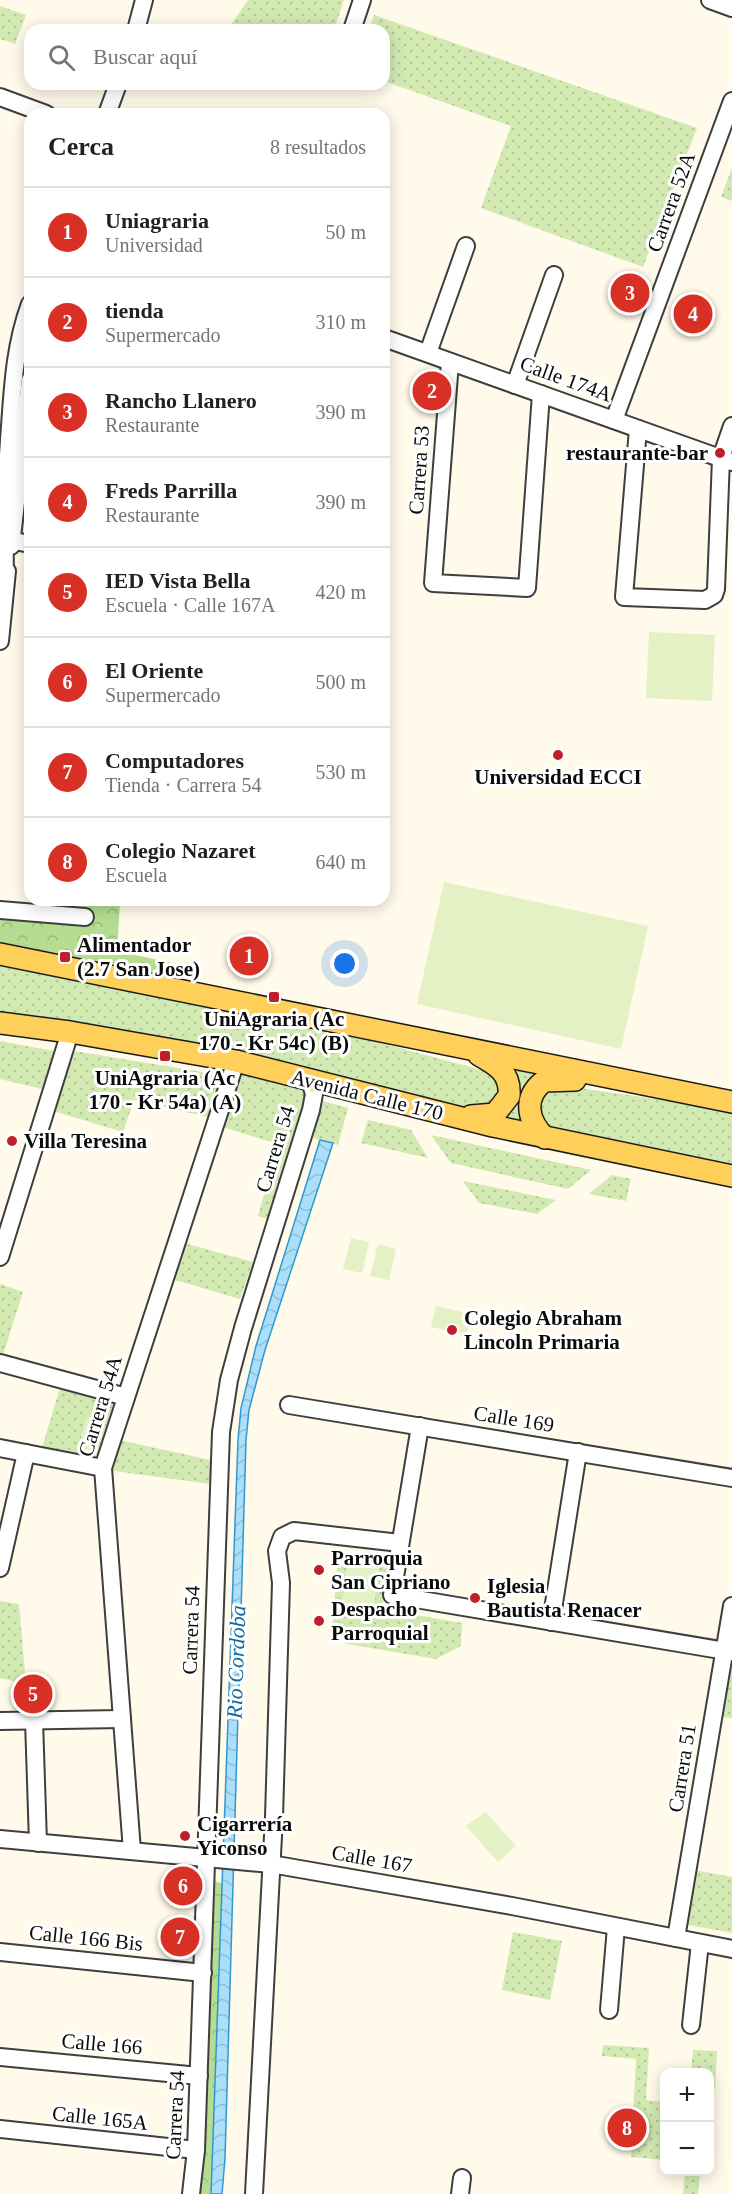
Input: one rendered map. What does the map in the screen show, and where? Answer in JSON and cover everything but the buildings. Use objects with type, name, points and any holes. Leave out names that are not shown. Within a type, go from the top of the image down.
[{"type":"main road","points":[[0,954],[732,1102]]},
{"type":"main road","name":"Avenida Calle 170","points":[[0,1023],[70,1032],[236,1060],[423,1110],[732,1176]]},
{"type":"main road","points":[[423,1110],[488,1116],[501,1110],[509,1096],[506,1075],[498,1066],[469,1049]]},
{"type":"main road","points":[[546,1138],[530,1118],[529,1103],[536,1087],[544,1081],[558,1078],[641,1084]]},
{"type":"street","points":[[138,24],[144,0]]},
{"type":"street","points":[[354,24],[362,0]]},
{"type":"street","points":[[710,0],[732,8]]},
{"type":"street","points":[[109,108],[116,90]]},
{"type":"street","points":[[0,97],[30,108]]},
{"type":"street","name":"Carrera 52A","points":[[614,420],[732,101]]},
{"type":"street","points":[[428,354],[466,246]]},
{"type":"street","points":[[515,385],[554,275]]},
{"type":"street","points":[[0,641],[5,582],[5,540],[23,400],[17,374],[19,336],[24,321]]},
{"type":"street","name":"Calle 174A","points":[[390,340],[726,460]]},
{"type":"street","name":"Carrera 53","points":[[450,362],[433,583],[527,588],[541,394]]},
{"type":"street","points":[[638,429],[624,597],[699,600],[710,598],[716,589],[726,460],[732,426]]},
{"type":"street","points":[[5,540],[24,543]]},
{"type":"street","points":[[0,910],[85,917]]},
{"type":"street","points":[[0,1257],[70,1032]]},
{"type":"street","name":"Carrera 54A","points":[[132,1851],[103,1468],[236,1060]]},
{"type":"street","name":"Carrera 54","points":[[191,2194],[196,2150],[203,1972],[215,1859],[218,1462],[223,1409],[243,1328],[311,1110],[314,1094],[310,1081]]},
{"type":"street","points":[[0,1363],[126,1396]]},
{"type":"street","name":"Calle 169","points":[[289,1405],[732,1478]]},
{"type":"street","points":[[420,1426],[392,1595],[728,1651]]},
{"type":"street","points":[[0,1448],[103,1468]]},
{"type":"street","points":[[551,1622],[578,1452]]},
{"type":"street","points":[[0,1568],[4,1529],[26,1453]]},
{"type":"street","points":[[254,2194],[264,1863],[281,1583],[277,1551],[279,1543],[287,1533],[304,1531],[400,1544]]},
{"type":"street","name":"Carrera 51","points":[[676,1938],[728,1651],[732,1606]]},
{"type":"street","points":[[0,1720],[123,1719]]},
{"type":"street","points":[[34,1720],[38,1843]]},
{"type":"street","name":"Calle 167","points":[[0,1839],[264,1863],[732,1949]]},
{"type":"street","points":[[609,2010],[616,1927]]},
{"type":"street","points":[[691,2025],[700,1943]]},
{"type":"street","name":"Calle 166 Bis","points":[[0,1952],[203,1972]]},
{"type":"street","name":"Calle 166","points":[[0,2057],[199,2076]]},
{"type":"street","name":"Calle 165A","points":[[0,2129],[196,2150]]},
{"type":"green space","points":[[248,0],[344,0],[336,24],[231,24]]},
{"type":"green space","points":[[0,6],[26,15],[15,44],[0,39]]},
{"type":"green space","points":[[374,15],[697,128],[643,267],[481,208],[511,126],[390,83],[390,24],[371,24]]},
{"type":"green space","points":[[732,168],[732,201],[721,197]]},
{"type":"green space","points":[[649,632],[715,635],[712,701],[646,698]]},
{"type":"green space","points":[[444,882],[648,926],[621,1049],[417,1004]]},
{"type":"green space","points":[[87,906],[120,906],[117,951],[172,963],[160,979],[0,949],[0,914]]},
{"type":"green space","points":[[0,966],[370,1040],[489,1072],[495,1075],[503,1093],[486,1113],[0,1018]]},
{"type":"green space","points":[[0,1041],[54,1051],[42,1089],[0,1079]]},
{"type":"green space","points":[[68,1050],[221,1075],[208,1117],[134,1100],[123,1132],[50,1110]]},
{"type":"green space","points":[[513,1069],[537,1075],[525,1125],[500,1121]]},
{"type":"green space","points":[[236,1073],[308,1092],[270,1220],[258,1216],[278,1144],[219,1126]]},
{"type":"green space","points":[[558,1085],[670,1101],[732,1113],[732,1173],[545,1126],[536,1099]]},
{"type":"green space","points":[[323,1101],[348,1108],[338,1145],[313,1138]]},
{"type":"green space","points":[[368,1120],[411,1130],[428,1158],[361,1143]]},
{"type":"green space","points":[[431,1135],[591,1170],[568,1189],[451,1163]]},
{"type":"green space","points":[[612,1175],[631,1179],[626,1201],[589,1194]]},
{"type":"green space","points":[[463,1181],[556,1200],[537,1214],[479,1203]]},
{"type":"green space","points":[[351,1238],[369,1242],[362,1273],[343,1269]]},
{"type":"green space","points":[[184,1243],[253,1262],[240,1299],[172,1279]]},
{"type":"green space","points":[[378,1244],[396,1249],[389,1280],[370,1276]]},
{"type":"green space","points":[[0,1284],[23,1292],[2,1358],[0,1358]]},
{"type":"green space","points":[[436,1306],[471,1314],[467,1335],[431,1327]]},
{"type":"green space","points":[[60,1388],[114,1402],[95,1461],[41,1451]]},
{"type":"green space","points":[[87,1416],[105,1421],[95,1454],[78,1449]]},
{"type":"green space","points":[[119,1440],[211,1460],[210,1484],[107,1470]]},
{"type":"green space","points":[[338,1552],[390,1555],[382,1609],[462,1623],[461,1646],[436,1659],[347,1644],[332,1634]]},
{"type":"green space","points":[[348,1557],[380,1560],[373,1615],[341,1610]]},
{"type":"green space","points":[[0,1601],[19,1604],[26,1684],[0,1678]]},
{"type":"green space","points":[[732,1663],[732,1718],[722,1717]]},
{"type":"green space","points":[[486,1812],[516,1846],[498,1862],[466,1826]]},
{"type":"green space","points":[[694,1870],[732,1877],[732,1933],[684,1924]]},
{"type":"green space","points":[[215,1881],[223,1884],[214,2159],[211,2194],[200,2194]]},
{"type":"green space","points":[[513,1932],[562,1941],[550,2000],[502,1990]]},
{"type":"green space","points":[[603,2045],[649,2048],[646,2100],[660,2102],[660,2160],[631,2157],[636,2059],[602,2056]]},
{"type":"green space","points":[[693,2050],[717,2051],[715,2089],[714,2068],[691,2068]]},
{"type":"green space","points":[[685,2176],[700,2176],[698,2194],[683,2194]]},
{"type":"water","name":"Rio Cordoba","points":[[320,1140],[333,1143],[265,1350],[249,1410],[246,1440],[225,2158],[222,2194],[211,2194],[241,1408],[256,1346]]},
{"type":"place","name":"Rancho Llanero","points":[[630,293]]},
{"type":"place","name":"Freds Parrilla","points":[[693,314]]},
{"type":"place","name":"tienda","points":[[432,391]]},
{"type":"place","name":"restaurante-bar","points":[[720,453]]},
{"type":"place","name":"Universidad ECCI","points":[[558,755]]},
{"type":"place","name":"Uniagraria","points":[[249,956]]},
{"type":"place","name":"Alimentador (2.7 San Jose)","points":[[65,957]]},
{"type":"place","name":"UniAgraria (Ac 170 - Kr 54c) (B)","points":[[274,997]]},
{"type":"place","name":"UniAgraria (Ac 170 - Kr 54a) (A)","points":[[165,1056]]},
{"type":"place","name":"Villa Teresina","points":[[12,1141]]},
{"type":"place","name":"Colegio Abraham Lincoln Primaria","points":[[452,1330]]},
{"type":"place","name":"Parroquia San Cipriano","points":[[319,1570]]},
{"type":"place","name":"Iglesia Bautista Renacer","points":[[475,1598]]},
{"type":"place","name":"Despacho Parroquial","points":[[319,1621]]},
{"type":"place","name":"IED Vista Bella","points":[[33,1694]]},
{"type":"place","name":"Cigarrería Yiconso","points":[[185,1836]]},
{"type":"place","name":"El Oriente","points":[[183,1886]]},
{"type":"place","name":"Computadores","points":[[180,1937]]},
{"type":"place","name":"Colegio Nazaret","points":[[627,2128]]}]
